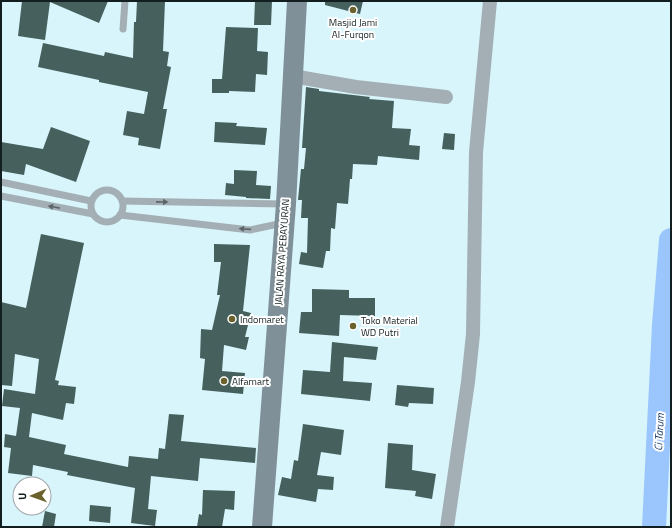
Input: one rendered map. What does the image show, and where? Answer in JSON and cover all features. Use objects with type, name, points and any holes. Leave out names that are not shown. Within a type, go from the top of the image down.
[{"type":"main road","name":"JALAN RAYA PEBAYURAN","points":[[262,527],[285,214],[297,1]]},
{"type":"street","points":[[447,527],[468,382],[473,334],[476,152],[490,1]]},
{"type":"street","points":[[292,76],[356,86],[446,97]]},
{"type":"lane","points":[[123,29],[125,1]]},
{"type":"lane","points":[[1,182],[91,201]]},
{"type":"lane","points":[[107,190],[115,192],[123,201],[123,208],[120,215],[116,219],[106,222],[96,218],[93,214],[91,201],[99,191],[107,190]]},
{"type":"lane","points":[[1,196],[93,214]]},
{"type":"lane","points":[[123,201],[285,214]]},
{"type":"lane","points":[[120,215],[250,230],[285,214]]},
{"type":"building","points":[[22,1],[108,1],[99,23],[50,2],[45,40],[18,36]]},
{"type":"building","points":[[137,1],[165,1],[163,51],[169,52],[167,66],[171,67],[163,109],[167,109],[160,149],[138,145],[139,138],[123,135],[127,111],[144,114],[148,92],[38,67],[43,43],[104,56],[105,52],[133,58],[134,22],[136,22]]},
{"type":"building","points":[[255,1],[272,1],[271,25],[254,25]]},
{"type":"building","name":"Masjid Jami Al-Furqon","points":[[325,1],[363,1],[360,14],[325,5]]},
{"type":"building","points":[[226,27],[258,28],[257,51],[268,52],[267,75],[256,74],[255,92],[229,91],[229,93],[212,93],[212,79],[222,79]]},
{"type":"building","points":[[306,87],[319,89],[319,91],[370,97],[369,99],[394,101],[392,128],[411,129],[409,145],[420,146],[419,160],[378,156],[377,165],[353,164],[348,204],[337,203],[335,229],[331,228],[330,251],[326,251],[323,268],[299,264],[301,252],[307,253],[308,218],[301,218],[302,200],[298,200],[301,169],[304,169],[306,148],[302,148]]},
{"type":"building","points":[[215,122],[237,123],[236,126],[267,128],[265,145],[214,142]]},
{"type":"building","points":[[51,127],[90,141],[76,182],[26,164],[24,175],[1,171],[1,142],[43,149]]},
{"type":"building","points":[[444,133],[455,134],[454,150],[442,149]]},
{"type":"building","points":[[234,170],[257,171],[256,185],[271,186],[270,199],[225,195],[226,183],[234,184]]},
{"type":"building","points":[[41,234],[84,243],[55,380],[59,381],[58,385],[76,387],[74,404],[66,403],[63,420],[32,413],[29,437],[66,445],[64,454],[128,467],[129,456],[158,459],[159,448],[165,449],[169,414],[184,415],[181,441],[256,448],[255,463],[200,458],[198,481],[151,476],[148,509],[157,510],[155,526],[131,523],[135,488],[67,475],[68,472],[33,465],[32,476],[8,473],[11,448],[4,447],[5,434],[16,436],[20,408],[2,406],[4,389],[35,394],[39,359],[15,354],[12,386],[1,385],[1,302],[26,308]]},
{"type":"building","points":[[214,244],[250,245],[243,311],[251,313],[245,337],[249,337],[246,350],[224,345],[222,371],[245,373],[243,394],[202,390],[205,359],[200,358],[201,329],[212,330],[220,295],[217,295],[221,262],[214,262]]},
{"type":"building","points":[[312,289],[349,290],[349,298],[375,298],[375,316],[340,315],[339,336],[299,333],[301,312],[312,312]]},
{"type":"building","points":[[332,342],[378,347],[376,360],[344,357],[343,381],[372,383],[370,401],[301,394],[303,370],[330,372]]},
{"type":"building","points":[[397,385],[434,388],[433,404],[409,403],[408,407],[395,405]]},
{"type":"building","points":[[303,424],[344,430],[341,455],[321,452],[317,475],[334,477],[333,490],[318,489],[316,502],[278,495],[282,477],[291,479],[294,460],[298,461]]},
{"type":"building","points":[[388,443],[413,445],[412,470],[436,474],[432,499],[415,496],[416,491],[385,488]]},
{"type":"building","points":[[203,490],[235,491],[234,510],[225,509],[222,527],[197,527],[199,514],[202,515]]},
{"type":"building","points":[[90,505],[111,507],[110,523],[89,521]]},
{"type":"building","points":[[52,513],[56,514],[54,527],[42,527],[44,516],[52,516]]},
{"type":"waterway","name":"Ci Tarum","points":[[654,527],[664,325],[671,240]]},
{"type":"place","name":"Masjid Jami Al-Furqon","points":[[353,10]]},
{"type":"place","name":"Indomaret","points":[[232,319]]},
{"type":"place","name":"Toko Material WD Putri","points":[[353,326]]},
{"type":"place","name":"Alfamart","points":[[224,381]]}]
